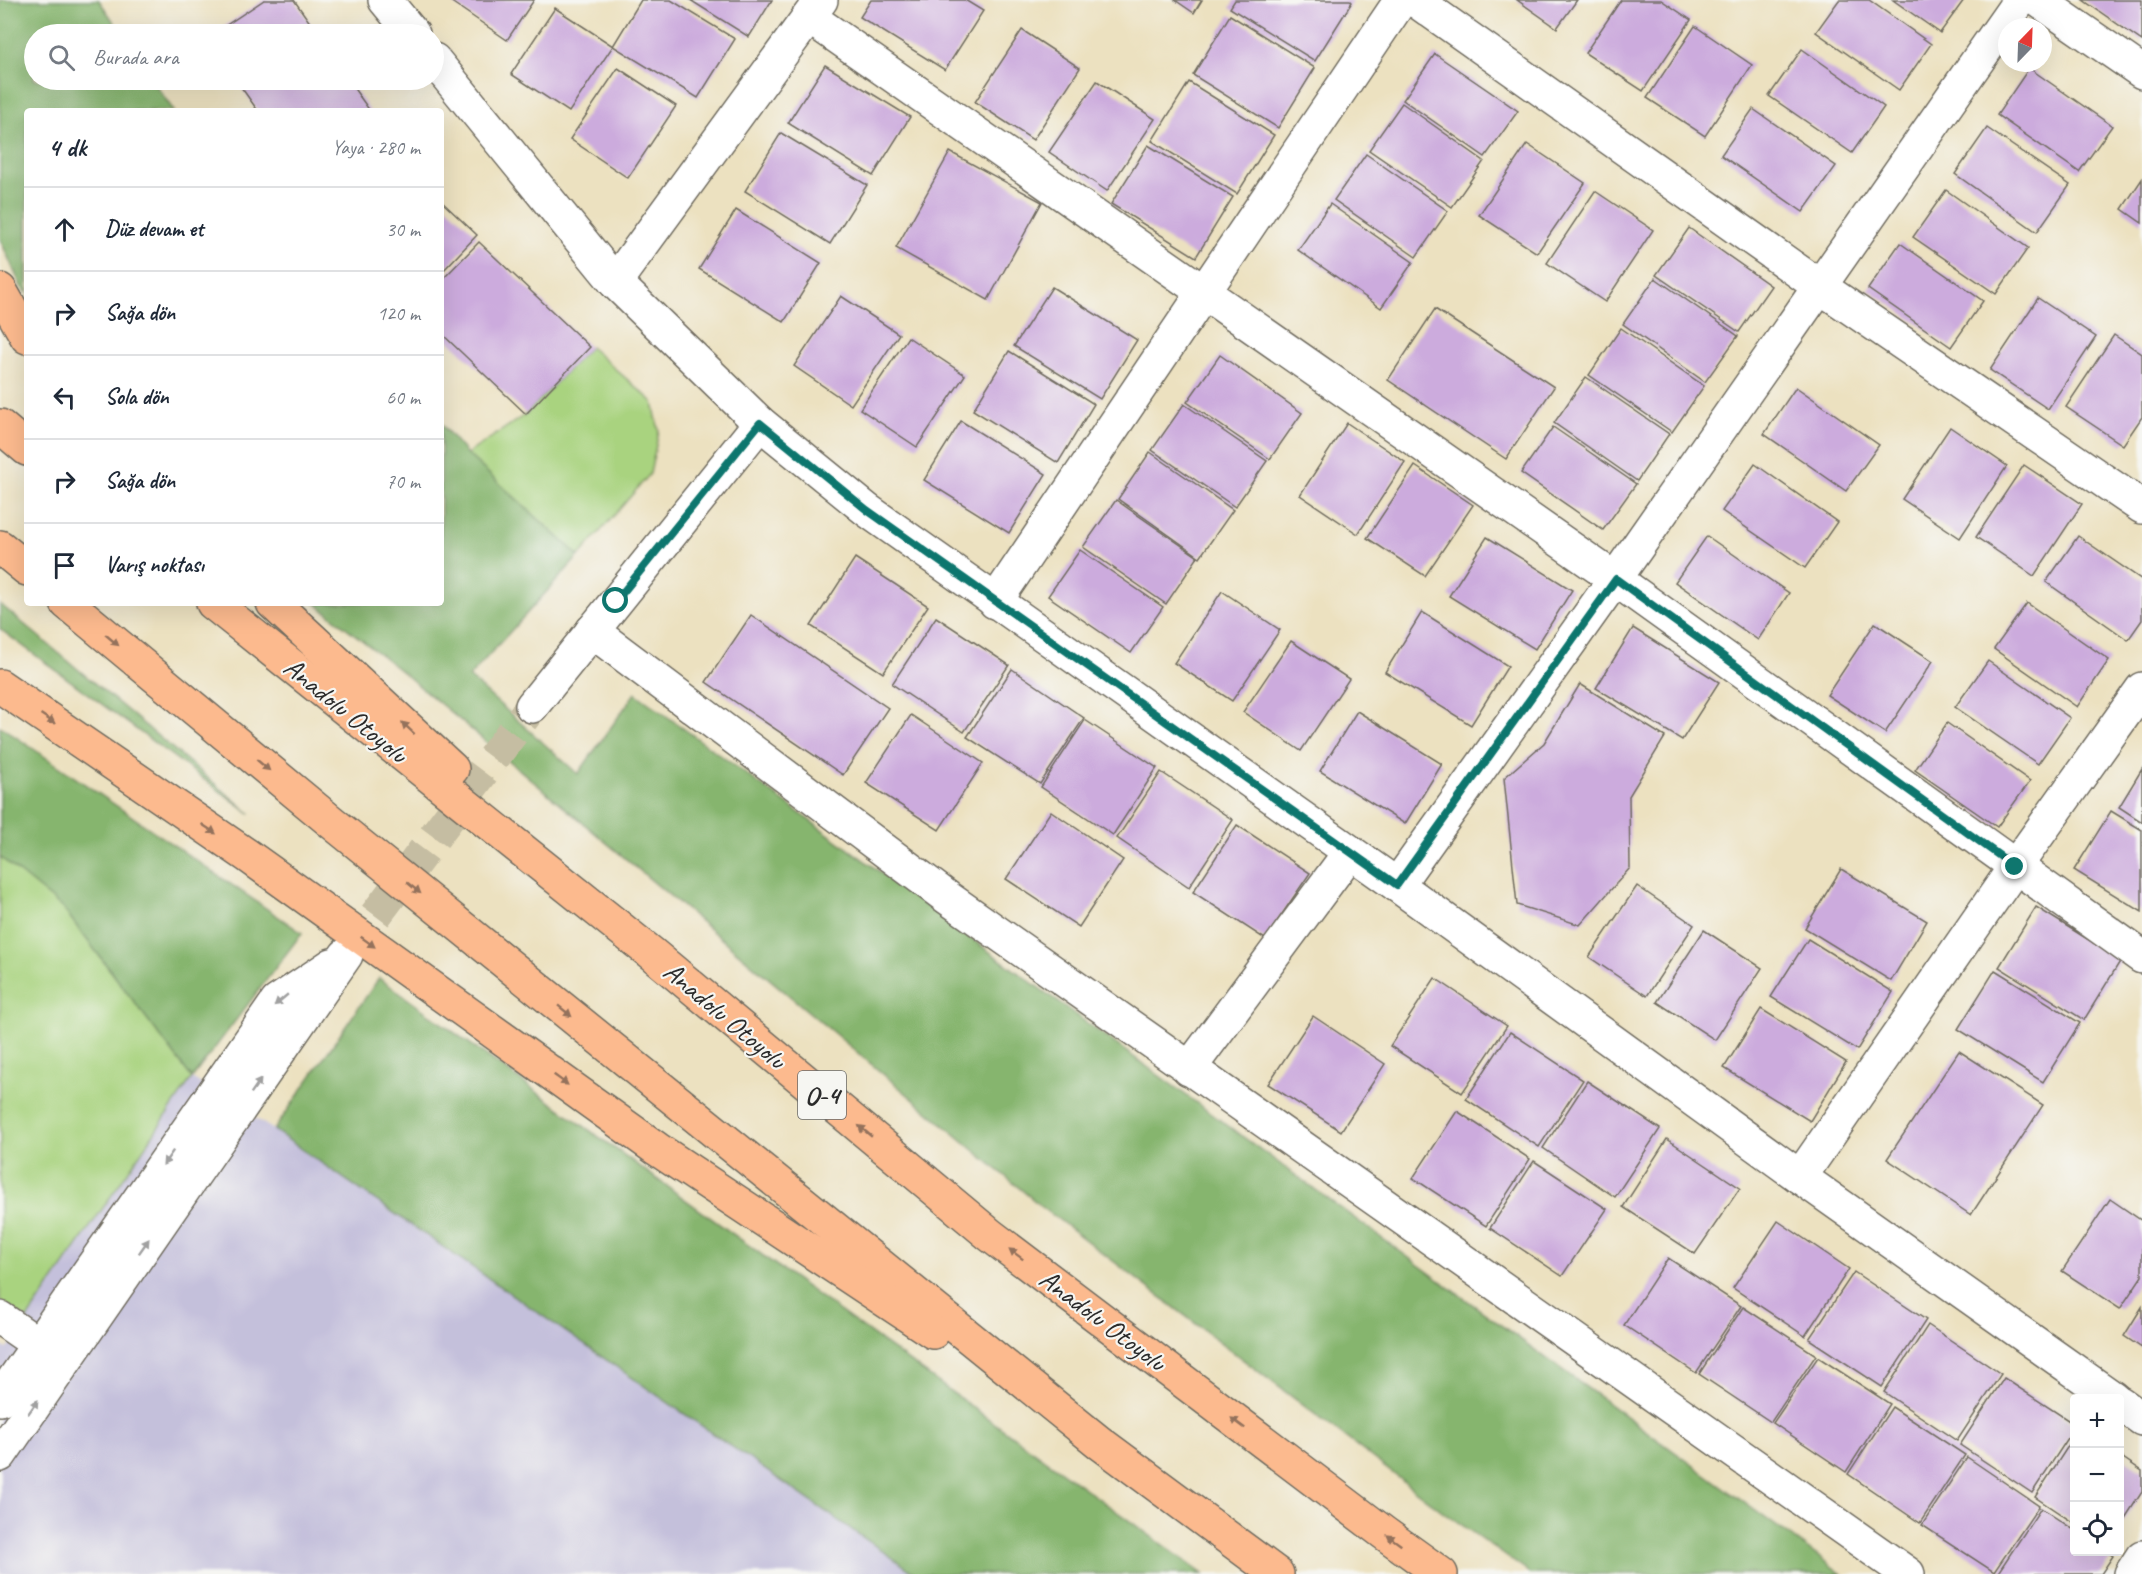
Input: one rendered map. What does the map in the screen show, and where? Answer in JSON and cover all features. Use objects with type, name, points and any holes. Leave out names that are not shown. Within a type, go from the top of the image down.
[{"type":"highway","points":[[0,291],[24,332]]},
{"type":"highway","points":[[0,426],[24,446]]},
{"type":"highway","points":[[0,547],[24,567]]},
{"type":"highway","points":[[71,606],[329,820],[1100,1443],[1277,1574]]},
{"type":"highway","name":"Anadolu Otoyolu","points":[[217,606],[651,953],[990,1235],[1441,1574]]},
{"type":"highway","points":[[276,606],[651,953]]},
{"type":"highway","points":[[0,686],[248,856],[657,1149],[1100,1443]]},
{"type":"street","points":[[385,0],[405,24]]},
{"type":"street","points":[[995,602],[1401,0]]},
{"type":"street","points":[[1415,0],[1820,286],[2142,507]]},
{"type":"street","points":[[1397,885],[1616,579],[2020,0]]},
{"type":"street","points":[[2038,0],[2142,72]]},
{"type":"street","points":[[615,282],[815,9],[1203,291],[1616,579],[2142,957]]},
{"type":"street","points":[[444,72],[615,282],[760,423],[867,510],[1397,885],[1800,1177],[2107,1394]]},
{"type":"street","points":[[532,706],[760,423]]},
{"type":"street","points":[[592,631],[948,898],[1908,1574]]},
{"type":"street","points":[[1800,1177],[2015,867],[2142,689]]},
{"type":"street","points":[[1189,1069],[1350,852]]},
{"type":"street","points":[[0,1399],[51,1353],[346,955],[277,1002],[51,1353],[0,1455]]},
{"type":"street","points":[[0,1318],[51,1353]]},
{"type":"street","points":[[2124,1406],[2142,1419]]},
{"type":"street","points":[[2131,1574],[2142,1557]]},
{"type":"shaded area","points":[[192,1078],[274,1130],[916,1574],[0,1574],[0,1345],[7,1349]]},
{"type":"green space","points":[[0,0],[99,0],[115,24],[24,24],[24,90],[159,90],[172,108],[24,108],[24,290],[0,239]]},
{"type":"green space","points":[[590,347],[653,402],[659,431],[650,474],[579,556],[467,454],[526,414]]},
{"type":"green space","points":[[444,427],[467,454],[579,556],[469,677],[578,774],[635,693],[1842,1574],[1531,1574],[1445,1513],[1042,1207],[406,675],[319,606],[444,606]]},
{"type":"green space","points":[[0,604],[251,814],[0,629]]},
{"type":"green space","points":[[0,726],[302,933],[192,1078],[63,908],[0,857]]},
{"type":"green space","points":[[0,857],[63,908],[192,1078],[27,1319],[0,1300]]},
{"type":"green space","points":[[379,978],[1203,1574],[916,1574],[274,1130]]},
{"type":"building","points":[[264,0],[294,0],[311,24],[228,24]]},
{"type":"building","points":[[451,0],[534,0],[507,40]]},
{"type":"building","points":[[641,0],[671,0],[735,39],[698,98],[613,46]]},
{"type":"building","points":[[690,0],[772,0],[749,37]]},
{"type":"building","points":[[871,0],[965,0],[983,11],[945,70],[860,17]]},
{"type":"building","points":[[1175,0],[1202,0],[1194,13]]},
{"type":"building","points":[[1235,0],[1350,0],[1352,2],[1315,61],[1230,8]]},
{"type":"building","points":[[1517,0],[1577,0],[1557,28]]},
{"type":"building","points":[[1621,0],[1661,0],[1691,20],[1643,91],[1585,53]]},
{"type":"building","points":[[1839,0],[1869,0],[1931,44],[1899,90],[1816,32]]},
{"type":"building","points":[[1893,0],[1964,0],[1940,33]]},
{"type":"building","points":[[2083,0],[2142,0],[2142,41]]},
{"type":"building","points":[[555,8],[613,46],[569,112],[511,74]]},
{"type":"building","points":[[1230,15],[1315,68],[1278,128],[1193,75]]},
{"type":"building","points":[[1695,26],[1752,65],[1705,136],[1647,98]]},
{"type":"building","points":[[1022,30],[1080,68],[1033,140],[975,102]]},
{"type":"building","points":[[1802,49],[1884,107],[1852,153],[1769,96]]},
{"type":"building","points":[[1435,54],[1518,111],[1485,157],[1403,100]]},
{"type":"building","points":[[825,65],[910,117],[873,176],[788,123]]},
{"type":"building","points":[[618,68],[676,106],[628,178],[570,139]]},
{"type":"building","points":[[2026,72],[2035,72],[2112,126],[2079,172],[1997,115]]},
{"type":"building","points":[[1097,81],[1155,119],[1107,191],[1049,152]]},
{"type":"building","points":[[1189,82],[1274,135],[1237,194],[1152,141]]},
{"type":"building","points":[[243,90],[355,90],[368,108],[256,108]]},
{"type":"building","points":[[1402,103],[1484,161],[1452,207],[1369,150]]},
{"type":"building","points":[[1753,109],[1836,166],[1803,212],[1721,155]]},
{"type":"building","points":[[1987,128],[2070,185],[2037,232],[1955,174]]},
{"type":"building","points":[[781,133],[867,185],[830,244],[745,191]]},
{"type":"building","points":[[1527,144],[1585,183],[1537,253],[1479,215]]},
{"type":"building","points":[[1148,145],[1233,197],[1196,257],[1111,204]]},
{"type":"building","points":[[950,152],[1042,202],[988,300],[896,248]]},
{"type":"building","points":[[1366,154],[1448,211],[1416,257],[1334,200]]},
{"type":"building","points":[[2142,179],[2142,223],[2122,209]]},
{"type":"building","points":[[1946,190],[2028,248],[1996,294],[1913,237]]},
{"type":"building","points":[[1595,191],[1653,230],[1605,302],[1547,263]]},
{"type":"building","points":[[444,204],[477,235],[444,270]]},
{"type":"building","points":[[1330,204],[1413,262],[1381,308],[1298,250]]},
{"type":"building","points":[[736,210],[821,263],[784,322],[699,269]]},
{"type":"building","points":[[1689,228],[1771,286],[1739,332],[1656,275]]},
{"type":"building","points":[[479,242],[590,347],[526,414],[444,336],[444,278]]},
{"type":"building","points":[[1900,243],[1983,301],[1951,347],[1868,289]]},
{"type":"building","points":[[1655,278],[1738,336],[1705,382],[1623,324]]},
{"type":"building","points":[[1052,287],[1137,340],[1100,399],[1014,346]]},
{"type":"building","points":[[841,296],[899,334],[851,405],[794,366]]},
{"type":"building","points":[[2038,298],[2096,337],[2048,409],[1990,370]]},
{"type":"building","points":[[1435,309],[1554,387],[1506,459],[1388,380]]},
{"type":"building","points":[[1621,328],[1704,386],[1672,432],[1589,375]]},
{"type":"building","points":[[2114,335],[2142,354],[2142,417],[2123,445],[2066,407]]},
{"type":"building","points":[[908,337],[965,375],[917,447],[860,409]]},
{"type":"building","points":[[1009,351],[1094,404],[1058,463],[973,410]]},
{"type":"building","points":[[1220,355],[1302,413],[1270,459],[1187,402]]},
{"type":"building","points":[[1586,377],[1669,434],[1637,481],[1554,423]]},
{"type":"building","points":[[1796,387],[1879,445],[1846,491],[1764,434]]},
{"type":"building","points":[[1184,404],[1267,461],[1235,507],[1152,450]]},
{"type":"building","points":[[961,421],[1046,474],[1009,533],[924,480]]},
{"type":"building","points":[[1347,423],[1405,462],[1358,534],[1300,495]]},
{"type":"building","points":[[1553,427],[1636,484],[1603,530],[1521,473]]},
{"type":"building","points":[[1950,427],[2007,466],[1960,538],[1902,499]]},
{"type":"building","points":[[1150,452],[1233,510],[1200,557],[1118,499]]},
{"type":"building","points":[[1755,464],[1837,522],[1805,568],[1722,511]]},
{"type":"building","points":[[2024,465],[2082,504],[2034,576],[1976,537]]},
{"type":"building","points":[[1415,466],[1473,505],[1425,576],[1367,538]]},
{"type":"building","points":[[1116,500],[1198,557],[1166,604],[1083,547]]},
{"type":"building","points":[[1707,536],[1789,593],[1758,640],[1675,582]]},
{"type":"building","points":[[2078,536],[2142,580],[2142,620],[2128,640],[2046,582]]},
{"type":"building","points":[[1487,537],[1572,590],[1535,649],[1449,596]]},
{"type":"building","points":[[1080,550],[1163,607],[1131,653],[1048,596]]},
{"type":"building","points":[[855,558],[928,606],[883,673],[811,626]]},
{"type":"building","points":[[1222,591],[1280,630],[1232,701],[1174,663]]},
{"type":"building","points":[[2027,603],[2109,660],[2077,707],[1994,649]]},
{"type":"building","points":[[1422,612],[1508,666],[1471,725],[1385,672]]},
{"type":"building","points":[[751,615],[888,708],[843,775],[706,682]]},
{"type":"building","points":[[936,617],[1009,665],[964,732],[892,684]]},
{"type":"building","points":[[1875,623],[1933,661],[1885,733],[1827,695]]},
{"type":"building","points":[[1633,628],[1719,682],[1682,740],[1596,688]]},
{"type":"building","points":[[1291,641],[1349,679],[1301,751],[1243,712]]},
{"type":"building","points":[[1988,661],[2070,718],[2038,764],[1955,707]]},
{"type":"building","points":[[1012,669],[1084,718],[1040,784],[967,737]]},
{"type":"building","points":[[1580,684],[1665,737],[1629,796],[1630,868],[1580,925],[1517,905],[1504,778],[1544,743]]},
{"type":"building","points":[[1357,711],[1442,764],[1405,824],[1320,771]]},
{"type":"building","points":[[911,715],[983,763],[939,830],[866,783]]},
{"type":"building","points":[[1085,720],[1157,768],[1113,835],[1041,787]]},
{"type":"building","points":[[1947,723],[2030,781],[1997,827],[1915,770]]},
{"type":"building","points":[[2142,769],[2142,822],[2119,807]]},
{"type":"building","points":[[1161,772],[1233,820],[1189,887],[1117,838]]},
{"type":"building","points":[[1051,811],[1123,860],[1079,927],[1006,879]]},
{"type":"building","points":[[2111,811],[2142,830],[2142,912],[2074,870]]},
{"type":"building","points":[[1237,825],[1310,873],[1265,939],[1193,892]]},
{"type":"building","points":[[1841,869],[1927,921],[1891,981],[1805,928]]},
{"type":"building","points":[[1637,886],[1694,925],[1647,996],[1589,957]]},
{"type":"building","points":[[2036,907],[2121,960],[2084,1020],[1999,967]]},
{"type":"building","points":[[1704,930],[1762,968],[1715,1040],[1657,1002]]},
{"type":"building","points":[[1808,939],[1893,992],[1857,1050],[1771,997]]},
{"type":"building","points":[[1995,970],[2080,1023],[2043,1082],[1958,1029]]},
{"type":"building","points":[[1435,978],[1507,1026],[1462,1093],[1390,1046]]},
{"type":"building","points":[[1761,1009],[1846,1062],[1810,1121],[1724,1068]]},
{"type":"building","points":[[1313,1016],[1385,1064],[1341,1131],[1268,1084]]},
{"type":"building","points":[[1510,1032],[1583,1080],[1539,1147],[1466,1099]]},
{"type":"building","points":[[1959,1051],[2043,1105],[1971,1215],[1887,1159]]},
{"type":"building","points":[[1587,1081],[1660,1129],[1615,1197],[1543,1148]]},
{"type":"building","points":[[1457,1111],[1530,1159],[1486,1226],[1413,1178]]},
{"type":"building","points":[[1667,1139],[1740,1188],[1695,1254],[1623,1207]]},
{"type":"building","points":[[1534,1161],[1607,1209],[1562,1276],[1490,1228]]},
{"type":"building","points":[[2110,1199],[2142,1221],[2142,1276],[2120,1309],[2062,1271]]},
{"type":"building","points":[[1778,1221],[1849,1269],[1805,1336],[1733,1288]]},
{"type":"building","points":[[1668,1258],[1741,1306],[1696,1373],[1624,1325]]},
{"type":"building","points":[[1854,1272],[1926,1320],[1882,1387],[1809,1339]]},
{"type":"building","points":[[1743,1307],[1816,1355],[1771,1422],[1699,1374]]},
{"type":"building","points":[[2142,1307],[2142,1348],[2124,1336]]},
{"type":"building","points":[[1928,1325],[2001,1374],[1957,1441],[1884,1392]]},
{"type":"building","points":[[1818,1357],[1890,1404],[1846,1472],[1773,1423]]},
{"type":"building","points":[[2004,1378],[2070,1421],[2070,1435],[2032,1493],[1960,1445]]},
{"type":"building","points":[[1892,1407],[1965,1455],[1920,1523],[1848,1474]]},
{"type":"building","points":[[2070,1443],[2070,1520],[2035,1497]]},
{"type":"building","points":[[1967,1457],[2039,1506],[1994,1572],[1922,1525]]},
{"type":"building","points":[[2124,1459],[2142,1471],[2142,1492],[2124,1520]]},
{"type":"building","points":[[2041,1508],[2070,1527],[2070,1556],[2113,1556],[2101,1574],[1997,1574]]},
{"type":"tunnel","points":[[346,955],[532,706]]},
{"type":"route","points":[[616,601],[760,423],[867,510],[1397,885],[1616,579],[2015,867]]}]
